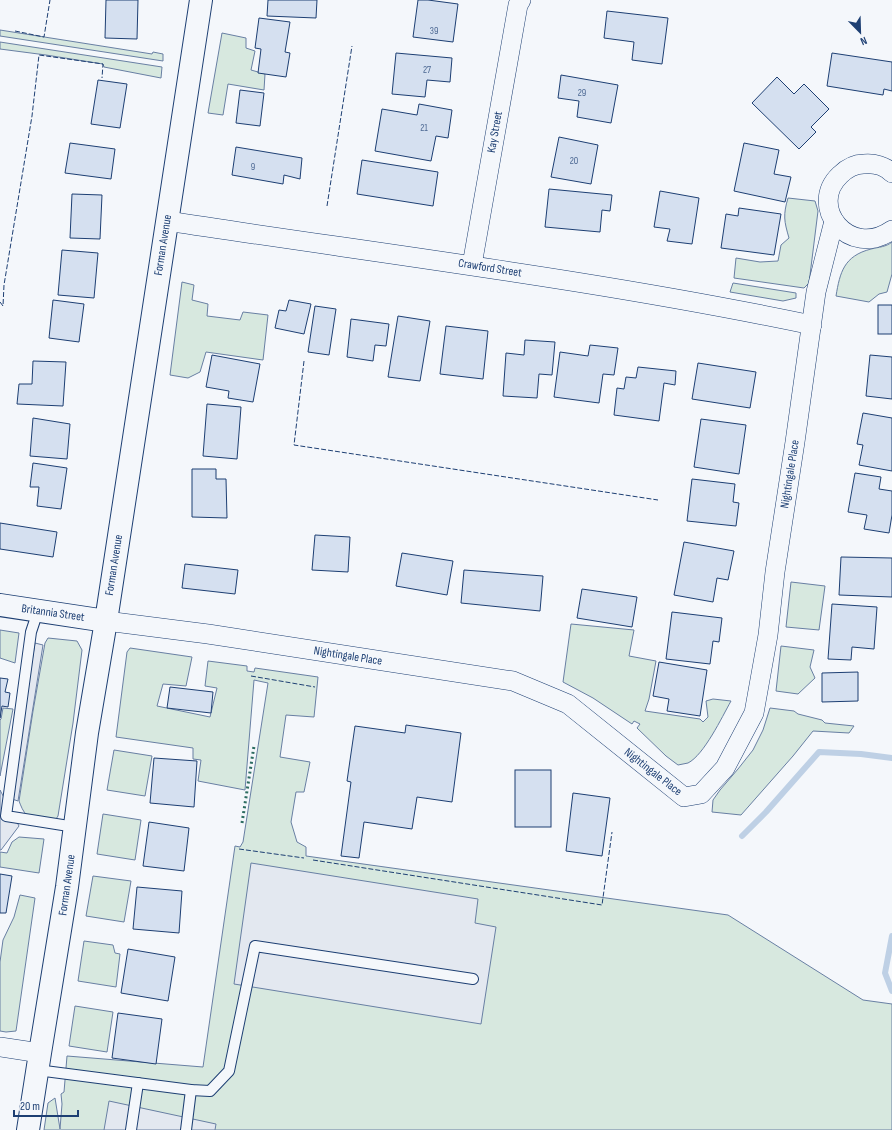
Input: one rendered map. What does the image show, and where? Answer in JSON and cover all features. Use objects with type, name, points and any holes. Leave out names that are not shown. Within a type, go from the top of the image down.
[{"type":"street","name":"Forman Avenue","points":[[28,1130],[61,929],[87,733],[106,621],[201,0]]},
{"type":"street","name":"Kay Street","points":[[472,265],[518,5],[521,0]]},
{"type":"street","points":[[892,173],[878,164],[871,163],[858,164],[846,169],[835,180],[829,192],[828,205],[834,221],[843,231],[854,238],[870,239],[883,236],[892,230]]},
{"type":"street","name":"Crawford Street","points":[[167,221],[472,265],[710,304],[812,324]]},
{"type":"street","name":"Nightingale Place","points":[[106,621],[208,634],[513,681],[568,704],[684,797],[701,794],[726,768],[754,713],[768,635],[775,572],[796,442],[816,292],[834,221]]},
{"type":"street","name":"Britannia Street","points":[[0,605],[106,621]]},
{"type":"street","points":[[0,1047],[38,1062]]},
{"type":"lane","points":[[38,611],[31,632],[6,816],[75,827]]},
{"type":"lane","points":[[38,1062],[138,1083],[210,1091],[229,1070],[255,946],[473,979]]},
{"type":"lane","points":[[131,1130],[138,1083]]},
{"type":"lane","points":[[186,1130],[192,1090]]},
{"type":"shaded area","points":[[0,30],[152,54],[153,52],[163,54],[163,61],[0,36]]},
{"type":"shaded area","points":[[222,33],[246,38],[246,48],[255,51],[251,70],[265,74],[264,90],[228,84],[223,115],[208,113]]},
{"type":"shaded area","points":[[0,42],[162,67],[161,78],[104,67],[103,64],[0,49]]},
{"type":"shaded area","points":[[788,198],[815,201],[818,211],[809,283],[804,288],[734,278],[736,258],[760,262],[778,261],[781,245],[789,238],[785,218],[785,209]]},
{"type":"shaded area","points":[[892,242],[892,274],[887,292],[879,294],[869,302],[836,296],[839,280],[845,266],[849,261],[862,252],[885,246]]},
{"type":"shaded area","points":[[182,282],[194,285],[192,300],[208,304],[207,316],[240,320],[243,312],[268,315],[263,360],[206,352],[200,372],[188,378],[170,375]]},
{"type":"shaded area","points":[[733,283],[796,293],[796,298],[783,301],[730,292]]},
{"type":"shaded area","points":[[791,582],[825,586],[819,630],[786,627]]},
{"type":"shaded area","points":[[571,624],[634,630],[629,656],[656,661],[649,699],[645,711],[700,719],[703,722],[708,717],[706,701],[713,699],[731,701],[712,735],[694,759],[688,763],[678,765],[666,756],[637,728],[640,724],[634,721],[632,724],[593,698],[563,682]]},
{"type":"shaded area","points":[[0,630],[19,633],[15,663],[0,658]]},
{"type":"shaded area","points":[[48,638],[77,641],[82,650],[73,723],[58,816],[56,819],[27,815],[22,809],[19,801],[45,643]]},
{"type":"shaded area","points":[[35,643],[43,645],[18,801],[9,798]]},
{"type":"shaded area","points":[[781,646],[814,650],[810,667],[815,678],[798,694],[776,691]]},
{"type":"shaded area","points":[[130,648],[192,657],[186,686],[163,684],[157,706],[210,717],[217,688],[205,686],[208,661],[247,666],[247,671],[254,672],[255,668],[318,677],[314,717],[286,715],[280,757],[310,762],[304,792],[296,792],[291,822],[297,842],[306,847],[306,856],[728,915],[863,1000],[892,1004],[892,1130],[44,1130],[48,1103],[55,1098],[60,1129],[62,1104],[61,1094],[64,1092],[67,1056],[203,1067],[235,846],[240,847],[243,842],[268,683],[254,680],[245,790],[198,781],[201,760],[193,759],[193,748],[116,737],[127,652]]},
{"type":"shaded area","points":[[3,708],[13,709],[0,776],[0,720]]},
{"type":"shaded area","points":[[770,708],[794,711],[798,714],[822,720],[825,723],[854,726],[849,733],[813,731],[741,815],[712,812],[713,800],[753,750],[763,730]]},
{"type":"shaded area","points":[[114,750],[152,756],[145,796],[107,790]]},
{"type":"shaded area","points":[[0,790],[19,826],[1,850],[0,850]]},
{"type":"shaded area","points":[[103,814],[141,820],[135,860],[97,854]]},
{"type":"shaded area","points":[[19,837],[44,839],[39,873],[0,867],[0,852],[7,853],[12,842]]},
{"type":"shaded area","points":[[251,863],[478,899],[475,923],[496,927],[481,1024],[234,984]]},
{"type":"shaded area","points":[[93,876],[131,881],[124,922],[86,916]]},
{"type":"shaded area","points":[[20,895],[35,898],[16,1031],[6,1032],[0,1031],[0,962],[3,940],[14,917]]},
{"type":"shaded area","points":[[84,941],[113,945],[115,953],[120,954],[116,987],[78,981]]},
{"type":"shaded area","points":[[75,1006],[113,1012],[107,1052],[69,1046]]},
{"type":"shaded area","points":[[109,1101],[216,1124],[215,1130],[104,1130]]},
{"type":"building","points":[[106,0],[138,0],[137,39],[105,38]]},
{"type":"building","points":[[268,0],[317,0],[316,18],[267,16]]},
{"type":"building","points":[[418,0],[458,4],[453,42],[413,37]]},
{"type":"building","points":[[607,11],[668,18],[662,64],[632,60],[634,42],[604,38]]},
{"type":"building","points":[[259,18],[290,22],[285,52],[290,53],[286,77],[258,73],[261,49],[255,48]]},
{"type":"building","points":[[396,53],[452,58],[450,82],[427,80],[425,97],[392,94]]},
{"type":"building","points":[[832,53],[892,62],[892,91],[884,89],[883,95],[827,86]]},
{"type":"building","points":[[561,75],[618,85],[611,123],[577,117],[579,101],[558,98]]},
{"type":"building","points":[[777,77],[794,94],[804,84],[829,109],[811,127],[816,132],[799,149],[752,103]]},
{"type":"building","points":[[98,80],[127,84],[120,128],[91,124]]},
{"type":"building","points":[[240,90],[264,93],[260,126],[236,123]]},
{"type":"building","points":[[419,104],[452,110],[448,138],[436,136],[431,161],[375,151],[382,109],[417,115]]},
{"type":"building","points":[[559,137],[598,145],[591,184],[551,177]]},
{"type":"building","points":[[70,143],[115,149],[111,179],[65,173]]},
{"type":"building","points":[[744,143],[779,150],[774,174],[791,177],[785,202],[734,191]]},
{"type":"building","points":[[236,147],[302,158],[300,179],[284,175],[283,184],[232,175]]},
{"type":"building","points":[[362,160],[438,172],[433,206],[357,194]]},
{"type":"building","points":[[549,189],[612,195],[610,211],[602,210],[600,232],[545,227]]},
{"type":"building","points":[[660,191],[699,198],[692,244],[667,241],[670,229],[654,227]]},
{"type":"building","points":[[72,194],[102,195],[100,239],[70,238]]},
{"type":"building","points":[[739,208],[781,214],[774,255],[721,248],[726,214],[738,216]]},
{"type":"building","points":[[62,250],[98,253],[94,298],[58,295]]},
{"type":"building","points":[[53,300],[84,304],[79,342],[49,338]]},
{"type":"building","points":[[289,300],[311,304],[304,334],[275,328],[279,310],[286,311]]},
{"type":"building","points":[[878,305],[892,305],[892,334],[878,334]]},
{"type":"building","points":[[315,306],[336,309],[329,355],[308,352]]},
{"type":"building","points":[[398,316],[430,321],[420,381],[388,377]]},
{"type":"building","points":[[351,319],[389,324],[386,346],[375,345],[373,361],[347,357]]},
{"type":"building","points":[[446,326],[488,331],[483,379],[440,374]]},
{"type":"building","points":[[525,340],[555,342],[552,375],[539,374],[537,398],[503,396],[506,353],[524,355]]},
{"type":"building","points":[[590,345],[618,348],[614,375],[603,374],[599,403],[554,397],[560,352],[588,356]]},
{"type":"building","points":[[212,355],[260,364],[253,402],[228,398],[229,391],[206,387]]},
{"type":"building","points":[[870,355],[892,357],[892,399],[866,396]]},
{"type":"building","points":[[33,361],[66,362],[63,406],[17,404],[19,384],[32,384]]},
{"type":"building","points":[[698,363],[756,372],[750,408],[692,399]]},
{"type":"building","points":[[638,367],[676,371],[675,385],[664,383],[659,421],[614,415],[617,388],[624,389],[626,377],[636,378]]},
{"type":"building","points":[[207,404],[241,407],[237,459],[203,456]]},
{"type":"building","points":[[863,413],[892,418],[892,471],[859,465],[863,445],[857,444]]},
{"type":"building","points":[[33,418],[70,424],[67,459],[30,456]]},
{"type":"building","points":[[701,419],[746,425],[739,474],[694,467]]},
{"type":"building","points":[[33,463],[67,468],[61,509],[37,506],[39,487],[30,487]]},
{"type":"building","points":[[192,469],[216,469],[216,479],[226,479],[227,518],[192,517]]},
{"type":"building","points":[[855,473],[881,477],[879,489],[892,491],[892,515],[889,533],[864,529],[867,515],[848,512]]},
{"type":"building","points":[[692,479],[735,484],[733,502],[739,503],[736,526],[687,521]]},
{"type":"building","points":[[0,523],[57,532],[53,557],[0,549]]},
{"type":"building","points":[[315,535],[350,537],[348,572],[312,570]]},
{"type":"building","points":[[684,542],[734,551],[728,580],[717,578],[713,602],[674,595]]},
{"type":"building","points":[[402,553],[453,561],[447,595],[396,586]]},
{"type":"building","points":[[841,557],[892,558],[892,597],[839,595]]},
{"type":"building","points":[[185,564],[238,570],[235,594],[182,588]]},
{"type":"building","points":[[464,570],[543,576],[540,611],[461,603]]},
{"type":"building","points":[[582,589],[637,597],[632,627],[577,618]]},
{"type":"building","points":[[832,604],[877,607],[874,649],[852,647],[851,660],[828,659]]},
{"type":"building","points":[[672,612],[722,618],[719,642],[713,641],[710,664],[666,659]]},
{"type":"building","points":[[659,662],[707,670],[700,716],[667,711],[669,699],[653,696]]},
{"type":"building","points":[[858,672],[858,701],[822,702],[822,673]]},
{"type":"building","points":[[0,678],[8,679],[5,692],[10,693],[8,707],[2,706],[0,718]]},
{"type":"building","points":[[170,687],[213,692],[211,713],[167,708]]},
{"type":"building","points":[[406,725],[461,733],[452,802],[417,797],[412,829],[364,822],[359,858],[341,856],[351,782],[347,781],[355,726],[405,733]]},
{"type":"building","points":[[154,758],[197,761],[194,807],[150,803]]},
{"type":"building","points":[[515,770],[551,770],[551,827],[515,827]]},
{"type":"building","points":[[573,793],[610,798],[602,856],[566,851]]},
{"type":"building","points":[[149,822],[189,828],[184,871],[143,866]]},
{"type":"building","points":[[0,874],[12,876],[6,913],[0,913]]},
{"type":"building","points":[[137,887],[182,891],[179,933],[133,929]]},
{"type":"building","points":[[128,949],[175,957],[168,1001],[121,993]]},
{"type":"building","points":[[118,1013],[162,1019],[156,1064],[112,1058]]},
{"type":"waterway","points":[[742,836],[766,812],[819,752],[861,754],[892,758]]},
{"type":"waterway","points":[[892,936],[885,973],[892,991]]},
{"type":"hedge","points":[[242,823],[254,746]]},
{"type":"fence","points":[[15,31],[44,37],[50,0]]},
{"type":"fence","points":[[327,206],[352,46]]},
{"type":"fence","points":[[0,302],[3,306],[4,285],[32,116],[39,55],[103,64],[102,78]]},
{"type":"fence","points":[[304,361],[294,445],[658,500]]},
{"type":"fence","points":[[251,676],[315,687]]},
{"type":"fence","points":[[313,860],[602,905],[612,832]]},
{"type":"fence","points":[[239,849],[304,858]]}]
